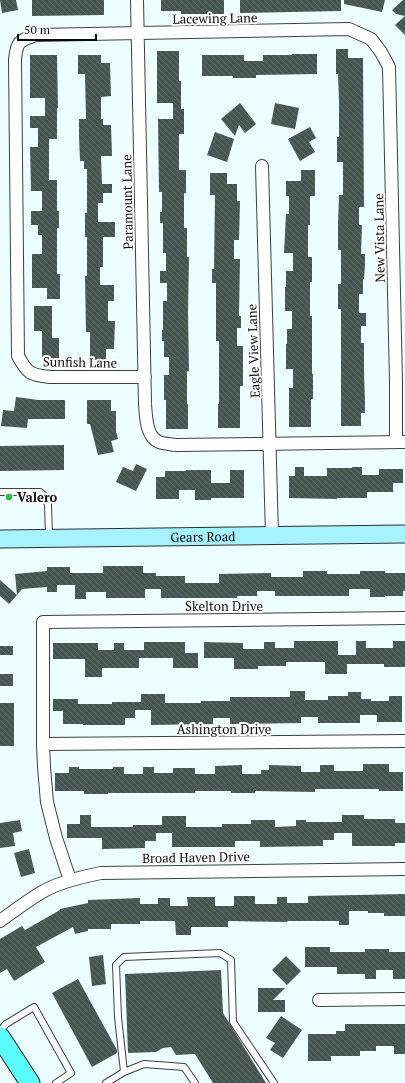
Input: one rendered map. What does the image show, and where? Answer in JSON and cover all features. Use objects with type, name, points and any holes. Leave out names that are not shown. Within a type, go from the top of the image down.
[{"type":"main road","name":"Gears Road","points":[[0,539],[405,534]]},
{"type":"main road","points":[[0,1037],[30,1083]]},
{"type":"street","name":"Paramount Lane","points":[[137,0],[146,418],[149,429],[153,438],[160,443],[176,445],[270,444]]},
{"type":"street","name":"Lacewing Lane","points":[[57,34],[349,30],[371,39]]},
{"type":"street","name":"Sunfish Lane","points":[[57,34],[36,34],[21,40],[16,48],[18,356],[25,369],[33,374],[50,378],[145,377]]},
{"type":"street","name":"New Vista Lane","points":[[371,39],[389,66],[396,382],[401,442]]},
{"type":"street","name":"Eagle View Lane","points":[[262,166],[272,536]]},
{"type":"street","points":[[270,444],[401,442]]},
{"type":"street","name":"Skelton Drive","points":[[43,744],[43,622],[405,618]]},
{"type":"street","name":"Ashington Drive","points":[[43,744],[405,741]]},
{"type":"street","points":[[43,744],[47,802],[56,838],[70,880]]},
{"type":"street","name":"Broad Haven Drive","points":[[0,921],[43,892],[70,880],[101,873],[405,869]]},
{"type":"street","points":[[319,1000],[405,999]]},
{"type":"lane","points":[[0,492],[40,492],[46,497],[50,538]]},
{"type":"lane","points":[[124,1072],[118,1017],[116,965],[124,957],[220,952],[231,960],[233,1022],[274,1083]]},
{"type":"lane","points":[[0,1031],[6,1024],[34,1007],[71,1073],[56,1083]]},
{"type":"lane","points":[[106,1083],[124,1072],[144,1064],[184,1066],[195,1083]]},
{"type":"building","points":[[0,0],[16,0],[18,10],[2,13]]},
{"type":"building","points":[[32,0],[104,0],[104,15],[32,16]]},
{"type":"building","points":[[161,0],[224,0],[224,14],[181,14],[181,11],[161,11]]},
{"type":"building","points":[[240,0],[341,0],[341,11],[240,13]]},
{"type":"building","points":[[344,0],[385,0],[382,12],[344,4]]},
{"type":"building","points":[[403,0],[405,0],[405,16],[396,14],[392,10]]},
{"type":"building","points":[[405,16],[405,35],[395,25]]},
{"type":"building","points":[[336,49],[348,49],[348,58],[363,58],[364,207],[359,207],[359,225],[362,225],[361,254],[365,254],[365,265],[363,294],[359,294],[359,313],[366,313],[366,326],[361,326],[361,343],[364,343],[365,413],[361,413],[361,426],[341,426],[341,309],[338,309],[338,284],[341,284],[341,250],[338,250],[338,225],[339,195],[343,195],[343,162],[337,162],[339,101],[338,74],[336,74]]},
{"type":"building","points":[[157,51],[179,51],[181,109],[184,109],[184,134],[179,134],[179,170],[186,170],[186,193],[184,193],[184,228],[187,228],[187,257],[189,257],[189,371],[187,371],[188,429],[166,429],[164,375],[169,375],[169,357],[164,357],[164,341],[162,341],[163,301],[167,301],[167,283],[160,283],[160,271],[166,271],[166,253],[163,253],[163,223],[160,223],[160,212],[162,212],[162,192],[159,192],[158,119],[173,119],[173,103],[157,103]]},
{"type":"building","points":[[317,54],[317,74],[256,75],[256,78],[202,76],[202,55],[244,55],[244,61],[263,61],[263,55]]},
{"type":"building","points":[[30,55],[57,55],[57,139],[49,139],[49,180],[57,180],[57,211],[59,211],[59,228],[57,228],[57,274],[60,274],[60,299],[47,299],[47,288],[32,288],[32,254],[42,254],[42,235],[38,235],[38,225],[31,225],[31,211],[42,211],[42,191],[31,191],[30,147],[38,147],[38,128],[30,128],[30,116],[45,116],[45,98],[30,98]]},
{"type":"building","points":[[78,55],[101,55],[101,63],[110,63],[111,96],[101,97],[101,119],[103,119],[103,125],[111,125],[112,156],[101,156],[102,184],[112,184],[112,193],[103,193],[103,203],[98,203],[98,222],[115,222],[115,237],[103,237],[103,267],[100,267],[100,285],[114,285],[114,301],[108,301],[108,321],[115,321],[114,349],[106,349],[106,360],[90,360],[90,332],[86,332],[85,276],[87,276],[87,237],[85,237],[85,213],[87,213],[87,169],[84,169],[84,161],[80,161],[79,137],[79,119],[86,119],[85,74],[78,74]]},
{"type":"building","points":[[240,103],[256,124],[245,133],[239,125],[235,136],[221,119]]},
{"type":"building","points":[[275,103],[299,108],[295,129],[271,124]]},
{"type":"building","points":[[310,127],[316,138],[309,142],[315,152],[300,161],[288,139]]},
{"type":"building","points":[[215,132],[234,139],[227,162],[207,155]]},
{"type":"building","points":[[301,170],[315,170],[315,196],[310,196],[310,225],[308,225],[308,257],[312,257],[310,316],[312,316],[313,399],[311,399],[311,427],[289,427],[289,388],[293,388],[293,369],[286,369],[286,344],[287,329],[292,329],[292,311],[285,311],[285,287],[286,271],[293,271],[293,253],[284,253],[286,214],[289,214],[289,196],[286,196],[286,181],[301,181]]},
{"type":"building","points":[[210,173],[227,173],[227,184],[237,184],[237,201],[240,201],[239,240],[234,240],[234,259],[240,259],[239,316],[241,316],[241,328],[237,328],[237,346],[243,346],[243,386],[240,386],[240,428],[218,428],[219,341],[216,341],[216,283],[212,283],[212,269],[214,269],[215,195],[210,195]]},
{"type":"building","points":[[34,306],[52,306],[52,338],[59,338],[59,361],[42,361],[42,331],[34,331]]},
{"type":"building","points":[[16,397],[38,400],[65,400],[65,419],[28,419],[27,428],[1,426],[3,410],[14,411]]},
{"type":"building","points":[[87,400],[111,400],[111,411],[116,411],[116,431],[118,439],[111,441],[114,452],[98,455],[90,424],[87,424]]},
{"type":"building","points":[[64,445],[64,470],[0,471],[0,446]]},
{"type":"building","points":[[136,464],[147,469],[136,491],[116,482],[123,467],[133,471]]},
{"type":"building","points":[[295,467],[304,467],[304,476],[327,476],[327,468],[362,467],[362,475],[379,475],[379,469],[403,469],[403,483],[393,483],[393,492],[367,492],[367,498],[289,498],[289,476],[295,476]]},
{"type":"building","points":[[211,470],[211,483],[230,483],[230,470],[244,470],[244,498],[211,498],[211,500],[195,500],[195,490],[179,490],[179,499],[156,499],[156,477],[165,477],[165,471]]},
{"type":"building","points":[[103,566],[143,566],[143,573],[156,573],[156,576],[185,576],[185,583],[219,583],[219,574],[271,573],[271,577],[303,577],[303,571],[327,571],[327,574],[360,574],[360,571],[385,571],[385,573],[405,573],[405,591],[403,591],[403,596],[385,597],[370,597],[370,589],[349,589],[349,596],[275,596],[275,591],[257,591],[257,596],[237,596],[237,598],[161,598],[161,589],[145,589],[145,598],[106,598],[106,592],[86,592],[86,599],[75,599],[75,585],[57,585],[57,592],[47,592],[47,587],[22,589],[17,595],[15,574],[47,571],[47,567],[70,567],[70,573],[103,573]]},
{"type":"building","points":[[0,580],[17,595],[9,604],[0,596]]},
{"type":"building","points":[[294,641],[338,641],[338,655],[356,655],[356,641],[366,641],[366,648],[393,648],[393,641],[405,641],[405,667],[384,667],[384,664],[347,664],[347,674],[325,674],[325,662],[286,662],[286,666],[258,666],[258,669],[234,669],[234,658],[204,658],[204,642],[243,643],[243,649],[264,649],[264,642],[275,642],[275,648],[294,648]]},
{"type":"building","points":[[144,642],[185,642],[185,653],[198,653],[198,668],[173,668],[173,658],[139,658],[139,668],[102,668],[102,677],[85,677],[85,659],[53,659],[53,643],[98,643],[98,650],[114,650],[114,643],[124,643],[124,650],[144,650]]},
{"type":"building","points":[[0,646],[13,646],[13,655],[0,655]]},
{"type":"building","points":[[0,674],[13,674],[13,686],[0,686]]},
{"type":"building","points":[[290,691],[305,691],[305,700],[328,700],[328,696],[348,696],[348,692],[361,692],[361,699],[371,699],[371,701],[389,701],[389,696],[402,696],[402,722],[377,722],[377,715],[360,715],[360,723],[318,723],[318,717],[301,717],[301,723],[230,724],[230,718],[213,718],[213,724],[151,725],[151,710],[135,710],[135,718],[125,718],[125,725],[83,725],[63,724],[63,711],[53,711],[53,699],[78,699],[78,704],[112,704],[112,702],[141,702],[141,694],[165,694],[165,703],[201,703],[201,701],[230,701],[230,697],[290,697]]},
{"type":"building","points":[[0,703],[14,703],[14,746],[0,746]]},
{"type":"building","points":[[363,764],[389,764],[389,772],[403,772],[403,791],[379,791],[379,789],[315,789],[315,792],[255,791],[255,793],[231,793],[231,791],[195,791],[195,793],[84,794],[84,791],[55,791],[55,773],[69,773],[69,767],[79,767],[79,769],[113,769],[113,767],[124,767],[124,774],[143,774],[143,767],[154,767],[154,773],[173,773],[173,768],[195,768],[195,774],[215,774],[215,766],[242,765],[242,774],[261,774],[261,770],[269,770],[269,765],[301,766],[301,772],[320,772],[320,765],[334,765],[334,771],[363,771]]},
{"type":"building","points":[[80,815],[91,815],[91,827],[162,825],[162,816],[186,816],[186,827],[222,827],[222,824],[251,824],[251,820],[275,820],[275,827],[296,826],[296,820],[306,820],[306,822],[342,822],[342,815],[364,815],[364,819],[395,819],[395,823],[405,823],[405,843],[395,843],[395,846],[352,846],[352,833],[334,833],[334,840],[323,840],[323,846],[260,847],[260,841],[235,841],[235,847],[172,847],[172,833],[156,833],[156,841],[145,841],[145,848],[102,849],[102,838],[67,838],[67,824],[80,824]]},
{"type":"building","points":[[20,820],[22,831],[13,833],[15,846],[0,848],[0,823]]},
{"type":"building","points":[[29,849],[35,873],[21,877],[14,853]]},
{"type":"building","points":[[405,894],[405,916],[384,916],[384,913],[349,911],[349,925],[339,925],[339,921],[228,921],[228,927],[191,927],[191,935],[176,935],[175,921],[140,921],[140,924],[111,924],[111,929],[88,929],[88,931],[75,934],[73,927],[36,947],[45,962],[14,981],[7,969],[0,973],[0,939],[22,926],[25,930],[60,909],[88,903],[88,900],[140,898],[140,904],[158,904],[158,898],[170,898],[170,906],[188,906],[187,897],[215,897],[215,906],[234,906],[234,896],[255,896],[255,904],[277,904],[277,897],[287,897],[287,903],[308,903],[308,896]]},
{"type":"building","points":[[305,947],[330,947],[330,952],[365,952],[365,949],[389,949],[389,952],[405,952],[405,979],[393,979],[393,970],[376,970],[376,979],[365,979],[365,974],[337,974],[337,967],[305,967]]},
{"type":"building","points":[[103,955],[106,984],[92,986],[89,957]]},
{"type":"building","points":[[286,956],[301,971],[287,985],[272,970]]},
{"type":"building","points":[[221,970],[223,1013],[266,1083],[213,1083],[195,1054],[176,1055],[171,1047],[163,1048],[156,1052],[128,1053],[125,974]]},
{"type":"building","points":[[78,979],[117,1050],[117,1053],[92,1067],[52,993]]},
{"type":"building","points":[[258,988],[285,988],[273,1000],[285,1000],[285,1012],[258,1012]]},
{"type":"building","points":[[281,1016],[302,1030],[283,1058],[270,1050],[275,1043],[266,1038]]},
{"type":"building","points":[[345,1024],[405,1024],[405,1054],[394,1054],[394,1046],[376,1046],[376,1051],[360,1051],[360,1056],[331,1056],[331,1061],[308,1061],[308,1034],[336,1034],[336,1031],[345,1031]]},
{"type":"place","name":"Valero","points":[[9,497]]}]
